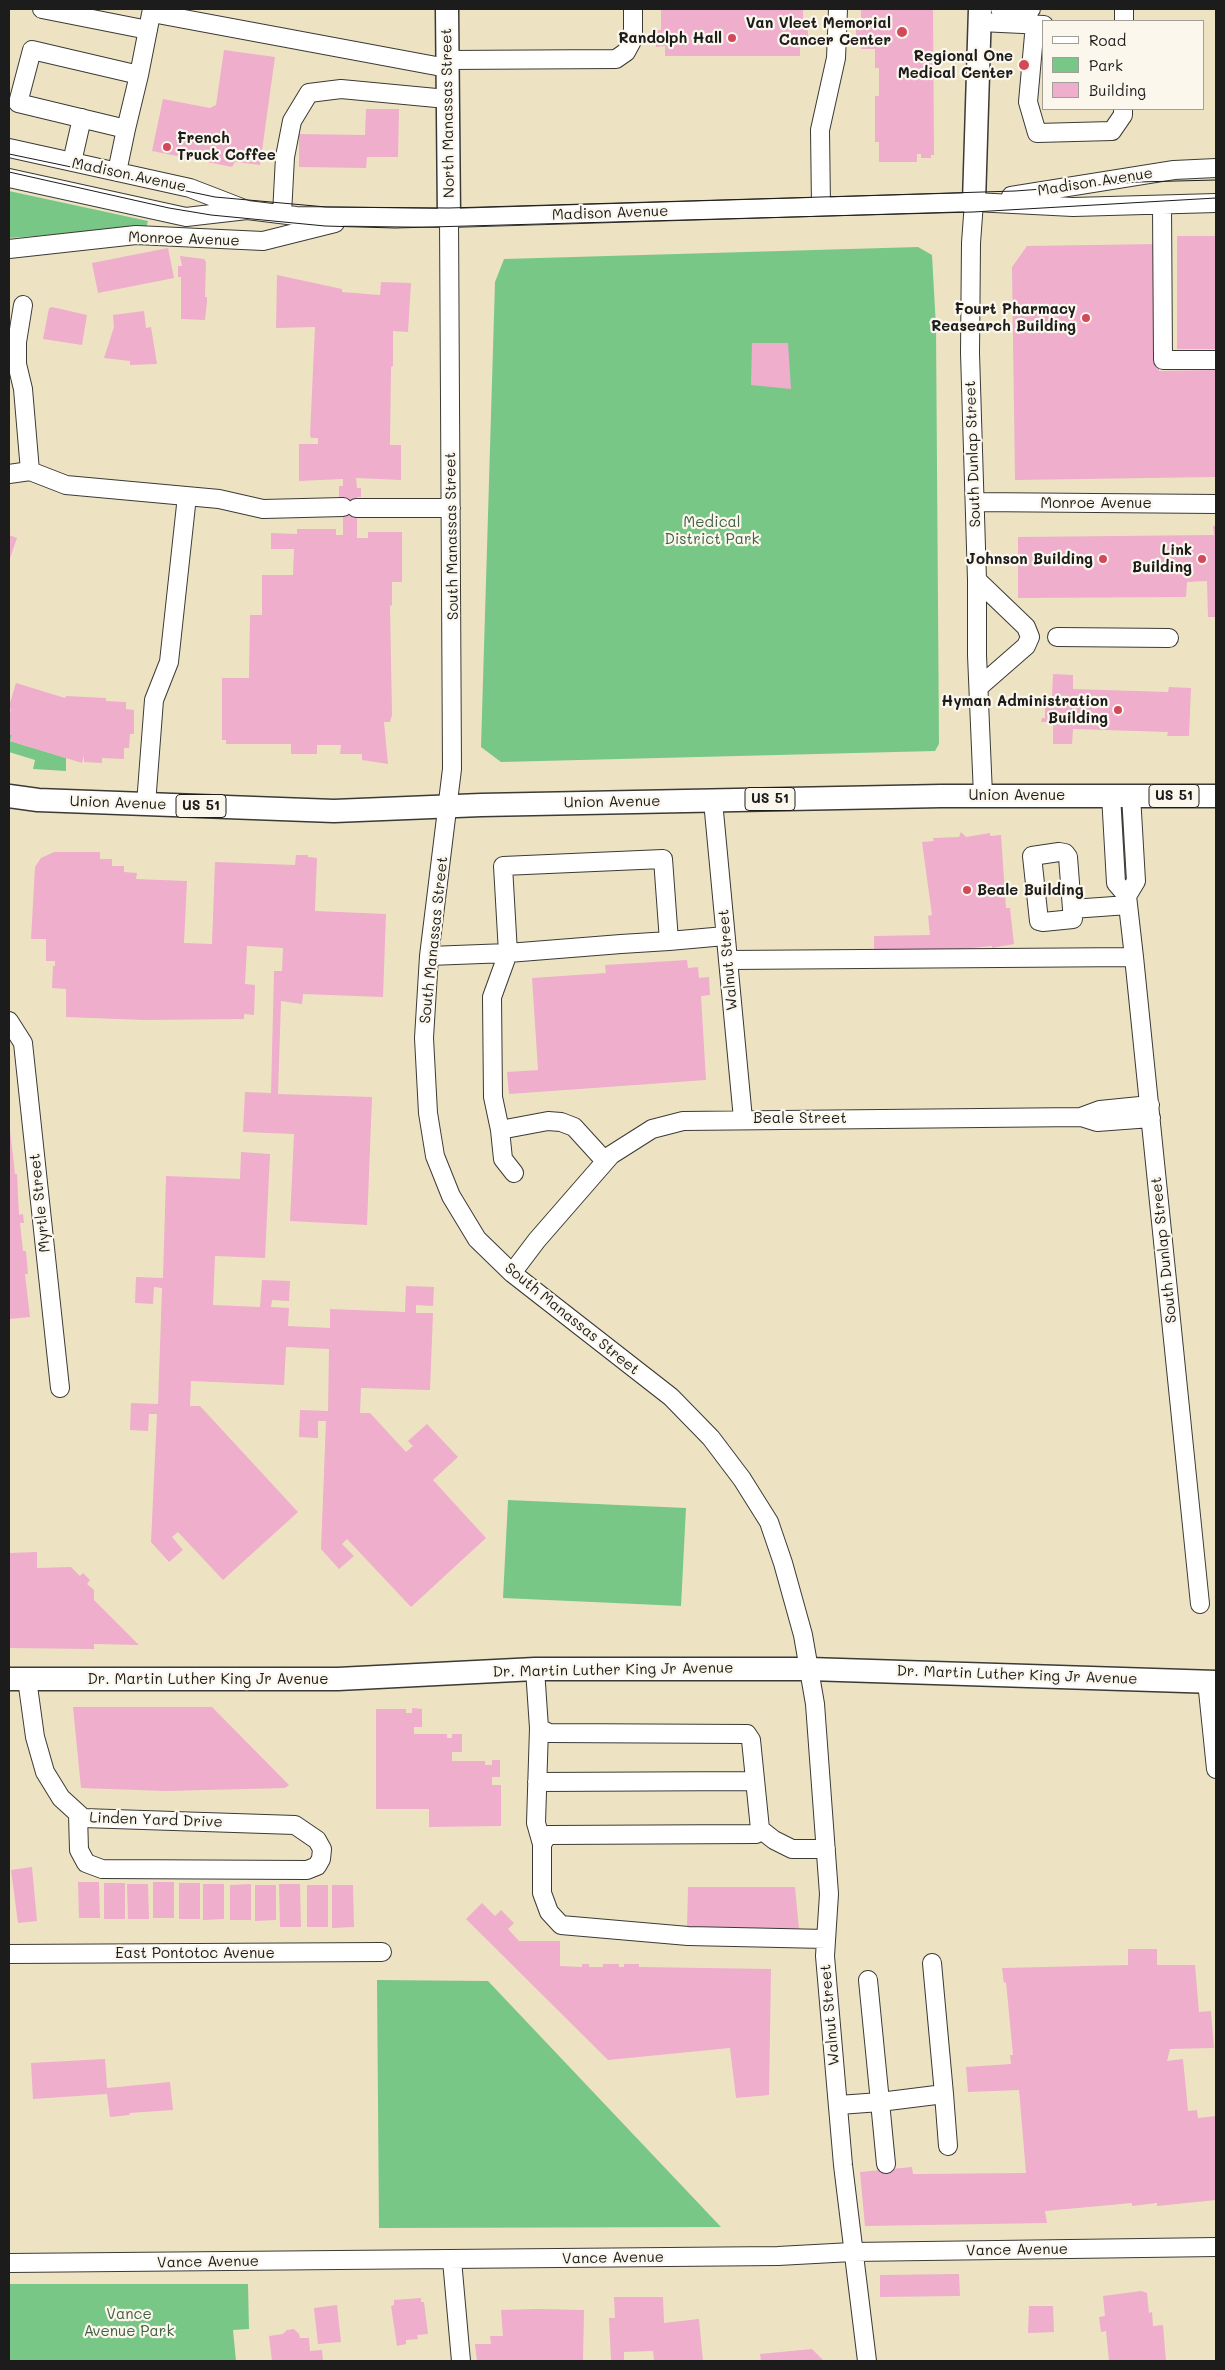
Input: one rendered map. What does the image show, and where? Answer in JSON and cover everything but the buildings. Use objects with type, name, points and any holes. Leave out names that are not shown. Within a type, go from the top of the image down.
[{"type":"main road","name":"North Manassas Street","points":[[447,9],[450,218]]},
{"type":"main road","points":[[974,202],[980,15]]},
{"type":"main road","name":"Union Avenue","points":[[11,799],[334,811],[447,806],[983,795],[1216,796]]},
{"type":"main road","name":"Dr. Martin Luther King Jr Avenue","points":[[18,1679],[338,1678],[535,1669],[809,1668],[1212,1682]]},
{"type":"street","points":[[42,9],[151,17],[447,64],[616,59],[626,52],[633,39],[633,9]]},
{"type":"street","points":[[821,206],[820,130],[836,58],[838,9]]},
{"type":"street","points":[[1000,9],[1036,19]]},
{"type":"street","points":[[980,15],[1036,19]]},
{"type":"street","points":[[117,172],[151,17]]},
{"type":"street","points":[[1036,19],[1028,102],[1037,133],[1112,131],[1123,115],[1123,110]]},
{"type":"street","points":[[126,129],[18,103],[32,50],[139,75]]},
{"type":"street","points":[[282,214],[285,157],[292,121],[309,93],[341,89],[447,99]]},
{"type":"street","points":[[72,162],[82,118]]},
{"type":"street","name":"Madison Avenue","points":[[9,148],[190,188],[247,210]]},
{"type":"street","name":"Madison Avenue","points":[[974,202],[1174,170],[1216,168]]},
{"type":"street","name":"Madison Avenue","points":[[9,178],[186,217],[247,210],[357,218],[450,218],[974,202],[1074,207],[1216,203]]},
{"type":"street","name":"South Dunlap Street","points":[[974,202],[971,243],[970,353],[983,795]]},
{"type":"street","points":[[1162,206],[1163,360],[1216,360]]},
{"type":"street","name":"Monroe Avenue","points":[[9,249],[136,235],[263,241],[357,218]]},
{"type":"street","name":"South Manassas Street","points":[[450,218],[452,740],[447,806],[429,956],[424,1038],[428,1113],[435,1156],[450,1196],[477,1239],[512,1273],[671,1397],[711,1438],[737,1472],[769,1522],[788,1581],[809,1668]]},
{"type":"street","points":[[23,305],[17,342],[17,364],[23,389],[30,471]]},
{"type":"street","points":[[9,474],[30,471],[66,485],[219,499],[263,509],[451,508]]},
{"type":"street","points":[[146,804],[154,700],[169,662],[187,496]]},
{"type":"street","name":"Monroe Avenue","points":[[975,502],[1216,504]]},
{"type":"street","points":[[978,580],[1026,627],[1030,637],[1026,646],[979,687]]},
{"type":"street","points":[[1030,637],[1170,638]]},
{"type":"street","name":"South Dunlap Street","points":[[1121,795],[1136,881],[1127,901],[1200,1604]]},
{"type":"street","name":"Walnut Street","points":[[713,801],[742,1119]]},
{"type":"street","points":[[514,1173],[503,1159],[500,1130],[493,1096],[492,997],[508,953],[503,866],[663,859],[669,941]]},
{"type":"street","points":[[1072,909],[1127,901]]},
{"type":"street","points":[[429,956],[508,953],[725,936]]},
{"type":"street","points":[[728,960],[1134,957]]},
{"type":"street","name":"Myrtle Street","points":[[9,1022],[16,1043],[60,1388]]},
{"type":"street","name":"Beale Street","points":[[512,1273],[611,1155],[652,1129],[683,1121],[1081,1117],[1100,1110],[1150,1112]]},
{"type":"street","points":[[500,1130],[548,1122],[562,1122],[574,1127],[605,1161]]},
{"type":"street","name":"Walnut Street","points":[[809,1668],[815,1704],[829,1894],[825,1956],[852,2252],[867,2361]]},
{"type":"street","points":[[535,1669],[539,1728],[536,1823],[542,1844],[542,1893],[549,1912],[560,1925],[688,1936],[826,1939]]},
{"type":"street","name":"Linden Yard Drive","points":[[18,1679],[44,1772],[61,1798],[78,1814],[82,1818],[295,1825],[317,1840],[322,1849],[321,1859],[316,1866],[307,1870],[102,1869],[86,1863],[80,1850],[78,1814]]},
{"type":"street","points":[[1212,1682],[1216,1769]]},
{"type":"street","points":[[539,1728],[549,1734],[747,1734],[751,1740],[760,1829],[756,1834],[548,1835],[542,1844]]},
{"type":"street","points":[[538,1782],[755,1781]]},
{"type":"street","points":[[760,1829],[792,1849],[826,1849]]},
{"type":"street","name":"East Pontotoc Avenue","points":[[9,1954],[382,1952]]},
{"type":"street","points":[[932,1963],[948,2146]]},
{"type":"street","points":[[868,1980],[886,2164]]},
{"type":"street","points":[[839,2105],[944,2094]]},
{"type":"street","name":"Vance Avenue","points":[[9,2264],[778,2256],[852,2252],[1216,2247]]},
{"type":"street","points":[[452,2260],[461,2361]]},
{"type":"green space","points":[[9,191],[148,221],[146,228],[9,238]]},
{"type":"green space","name":"Medical District Park","points":[[918,247],[932,255],[936,327],[939,744],[935,751],[501,762],[481,747],[495,282],[504,259]]},
{"type":"green space","points":[[9,734],[12,735],[10,741],[66,758],[66,771],[33,769],[35,760],[9,752]]},
{"type":"green space","points":[[508,1500],[686,1508],[681,1606],[503,1598]]},
{"type":"green space","points":[[377,1980],[488,1981],[721,2227],[379,2228]]},
{"type":"green space","name":"Vance Avenue Park","points":[[9,2284],[248,2284],[249,2329],[233,2330],[236,2361],[9,2361]]},
{"type":"tram line","points":[[9,154],[215,197],[326,207],[449,208],[821,197],[1015,191],[1138,182],[1216,180]]},
{"type":"tram line","points":[[9,172],[169,208],[211,215],[325,226],[395,228],[973,212],[1216,198]]},
{"type":"place","name":"Van Vleet Memorial Cancer Center","points":[[902,32]]},
{"type":"place","name":"Randolph Hall","points":[[732,38]]},
{"type":"place","name":"Regional One Medical Center","points":[[1024,65]]},
{"type":"place","name":"French Truck Coffee","points":[[167,147]]},
{"type":"place","name":"Fourt Pharmacy Reasearch Building","points":[[1086,318]]},
{"type":"place","name":"Johnson Building","points":[[1103,559]]},
{"type":"place","name":"Link Building","points":[[1202,559]]},
{"type":"place","name":"Hyman Administration Building","points":[[1118,710]]},
{"type":"place","name":"Beale Building","points":[[967,890]]}]
